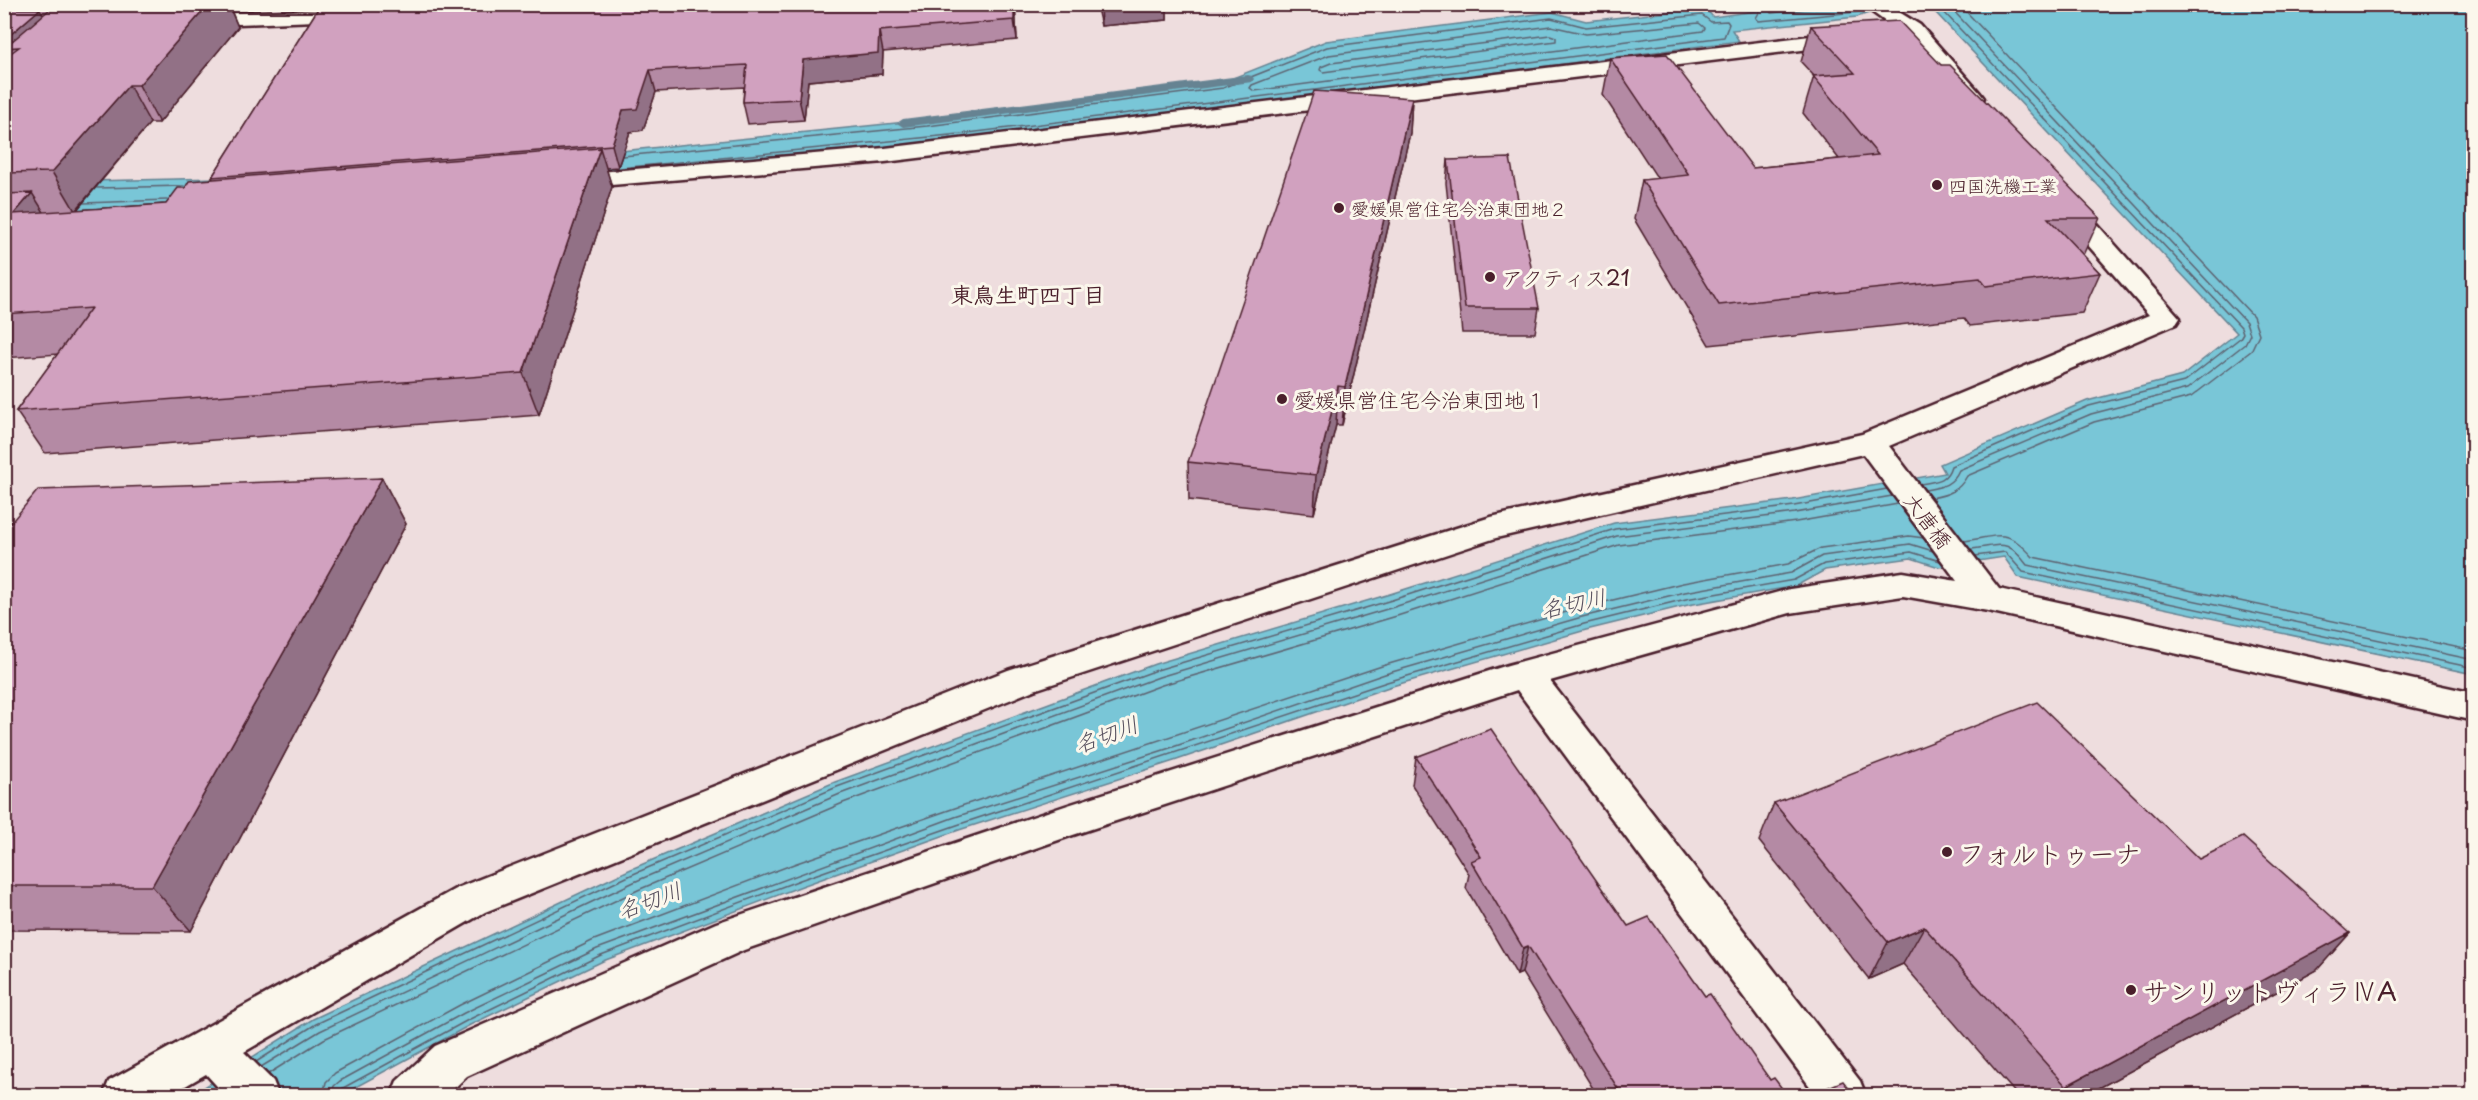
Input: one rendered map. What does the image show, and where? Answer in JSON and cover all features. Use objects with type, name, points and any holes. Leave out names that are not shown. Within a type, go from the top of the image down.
[{"type":"street","points":[[1871,4],[1912,30],[1992,120]]},
{"type":"street","points":[[174,20],[375,15]]},
{"type":"street","points":[[544,184],[885,155],[1912,30]]},
{"type":"street","points":[[124,1095],[212,1049],[471,900],[1021,680],[1491,528],[1871,443],[2166,318],[2047,183]]},
{"type":"street","name":"大唐橋","points":[[1871,443],[1987,597]]},
{"type":"street","points":[[413,1095],[451,1061],[731,936],[1068,820],[1526,675],[1790,601],[1903,584],[1987,597],[2474,707]]},
{"type":"street","points":[[1526,675],[1844,1095]]},
{"type":"street","points":[[212,1049],[257,1095]]},
{"type":"water","points":[[1750,5],[1893,5],[1857,17],[1732,30],[1739,41],[1109,123],[688,168],[180,205],[30,212],[4,183],[268,177],[522,161],[926,120],[1223,82],[1326,41],[1552,12],[1586,21],[1705,8],[1713,17],[1756,11]]},
{"type":"water","name":"名切川","points":[[1902,5],[2473,5],[2473,674],[2018,577],[2004,557],[1939,567],[1911,558],[1825,570],[1796,586],[1688,605],[1586,630],[1389,687],[1174,761],[959,830],[603,961],[470,1025],[341,1095],[190,1096],[313,1019],[629,870],[835,782],[1155,664],[1390,594],[1614,523],[1793,500],[1945,473],[1940,464],[2087,401],[2182,376],[2237,333],[1936,13],[1919,6]]},
{"type":"building","points":[[56,4],[209,4],[139,85],[129,85],[52,172],[4,173],[4,58],[19,47],[4,48]]},
{"type":"building","points":[[321,4],[1014,4],[1014,20],[879,31],[878,53],[803,60],[799,99],[743,102],[747,65],[650,70],[637,109],[623,110],[612,145],[212,177]]},
{"type":"building","points":[[4,9],[40,9],[4,40]]},
{"type":"building","points":[[1899,21],[1941,65],[1950,65],[2100,218],[2048,218],[2100,273],[1986,286],[1980,278],[1719,305],[1642,180],[1689,175],[1610,58],[1667,54],[1753,168],[1878,155],[1813,76],[1855,73],[1811,26]]},
{"type":"building","points":[[1314,91],[1412,98],[1345,387],[1338,386],[1316,475],[1188,462]]},
{"type":"building","points":[[600,148],[523,373],[16,411],[91,308],[4,314],[4,194],[32,193],[14,214],[166,204],[178,188],[185,188],[189,181]]},
{"type":"building","points":[[1510,158],[1539,308],[1465,308],[1448,160]]},
{"type":"building","points":[[382,478],[152,886],[4,886],[4,531],[38,490]]},
{"type":"building","points":[[2037,702],[2199,859],[2243,837],[2350,933],[2066,1086],[1924,927],[1888,942],[1774,803]]},
{"type":"building","points":[[1491,729],[1628,926],[1649,917],[1705,996],[1710,994],[1770,1080],[1774,1078],[1787,1095],[1622,1095],[1528,946],[1523,948],[1471,861],[1481,857],[1416,757]]},
{"type":"building","points":[[1843,1081],[1854,1095],[1810,1095]]},
{"type":"waterway","points":[[903,123],[1248,79]]},
{"type":"place","name":"四国洗機工業","points":[[1937,185]]},
{"type":"place","name":"愛媛県営住宅今治東団地２","points":[[1339,208]]},
{"type":"place","name":"アクティス21","points":[[1490,277]]},
{"type":"place","name":"愛媛県営住宅今治東団地１","points":[[1282,399]]},
{"type":"place","name":"フォルトゥーナ","points":[[1947,852]]},
{"type":"place","name":"サンリットヴィラⅣA","points":[[2131,990]]},
{"type":"district","name":"東鳥生町四丁目","points":[[1028,293]]}]
